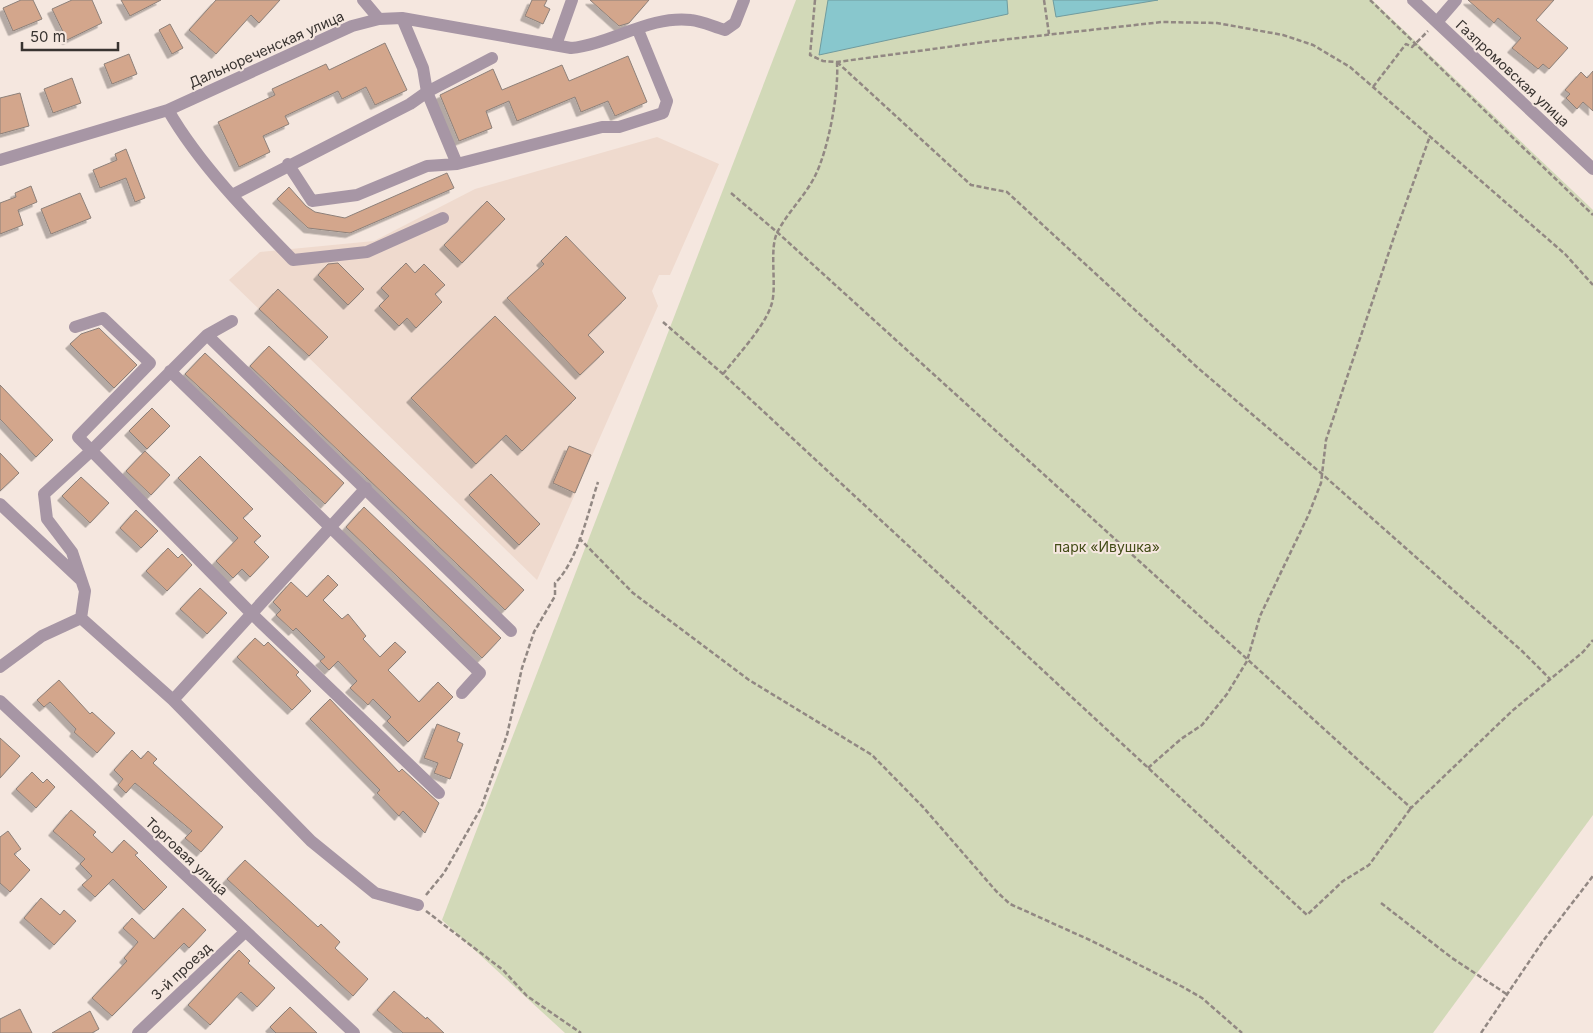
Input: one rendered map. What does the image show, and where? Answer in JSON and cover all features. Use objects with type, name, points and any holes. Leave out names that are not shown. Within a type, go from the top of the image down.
[{"type":"street","points":[[363,0],[379,19]]},
{"type":"street","points":[[556,45],[572,0]]},
{"type":"street","name":"Дальнореченская улица","points":[[0,160],[168,110],[352,26],[379,19],[402,18],[571,48],[585,47],[663,21],[691,20],[725,30],[735,23],[744,0]]},
{"type":"street","name":"Газпромовская улица","points":[[1413,0],[1593,168]]},
{"type":"street","points":[[1436,22],[1456,0]]},
{"type":"street","points":[[402,18],[423,68],[427,92],[457,164]]},
{"type":"street","points":[[288,164],[312,201],[357,195],[427,166],[457,164],[602,127],[619,127],[663,112],[667,101],[638,30]]},
{"type":"street","points":[[232,195],[288,164],[410,104],[427,92],[492,58]]},
{"type":"street","points":[[168,110],[181,132],[232,195],[258,225],[293,260],[367,252],[443,218]]},
{"type":"street","points":[[75,327],[103,318],[150,364],[78,437],[251,613],[439,793]]},
{"type":"street","points":[[81,618],[85,592],[82,581],[72,552],[48,519],[44,494],[91,452],[207,335],[232,321]]},
{"type":"street","points":[[207,335],[510,630]]},
{"type":"street","points":[[170,371],[329,528],[480,673],[462,693]]},
{"type":"street","points":[[173,700],[366,488]]},
{"type":"street","points":[[0,504],[82,581]]},
{"type":"street","points":[[0,667],[42,636],[81,618]]},
{"type":"street","points":[[81,618],[173,700],[311,841],[375,893],[418,905]]},
{"type":"street","name":"Торговая улица","points":[[0,701],[354,1033]]},
{"type":"street","name":"3-й проезд","points":[[138,1033],[245,932]]},
{"type":"path","points":[[815,0],[810,55],[823,61],[836,62],[1048,34],[1162,22],[1217,22],[1283,35],[1313,45],[1350,67],[1565,254],[1593,285]]},
{"type":"path","points":[[1044,0],[1048,34]]},
{"type":"path","points":[[1370,0],[1593,216]]},
{"type":"path","points":[[1373,87],[1406,44],[1409,47],[1415,45],[1436,22]]},
{"type":"path","points":[[722,374],[752,337],[772,306],[776,232],[799,203],[815,177],[835,101],[838,80],[836,62]]},
{"type":"path","points":[[836,62],[972,185],[1007,192],[1198,368],[1322,474],[1522,651],[1550,679]]},
{"type":"path","points":[[1148,769],[1181,739],[1202,725],[1227,694],[1247,661],[1260,616],[1308,516],[1322,474],[1326,440],[1430,136]]},
{"type":"path","points":[[731,194],[776,232],[1411,808]]},
{"type":"path","points":[[663,322],[722,374],[1307,915],[1343,881],[1369,864],[1411,808],[1512,710],[1583,652],[1593,640]]},
{"type":"path","points":[[582,1033],[527,996],[503,970],[418,905],[444,872],[481,808],[507,735],[522,668],[534,632],[555,596],[555,583],[563,575],[579,538],[598,482]]},
{"type":"path","points":[[579,538],[633,593],[749,680],[872,755],[923,807],[996,891],[1010,904],[1092,941],[1181,986],[1202,998],[1242,1033]]},
{"type":"path","points":[[1481,1033],[1543,941],[1593,876]]},
{"type":"path","points":[[1381,903],[1452,958],[1508,995]]},
{"type":"shaded area","points":[[657,137],[719,164],[670,275],[659,275],[652,291],[658,306],[537,580],[229,280],[260,252],[374,241],[475,189]]},
{"type":"green space","name":"парк «Ивушка»","points":[[796,0],[1372,0],[1593,210],[1593,815],[1433,1033],[565,1033],[442,920]]},
{"type":"water","points":[[828,0],[1007,0],[1008,14],[819,55]]},
{"type":"water","points":[[1053,0],[1158,0],[1056,17]]},
{"type":"building","points":[[21,0],[33,0],[42,19],[13,31],[3,8]]},
{"type":"building","points":[[72,0],[92,0],[102,23],[67,40],[52,9]]},
{"type":"building","points":[[121,0],[161,0],[130,16]]},
{"type":"building","points":[[216,0],[280,0],[259,23],[251,15],[216,54],[189,30]]},
{"type":"building","points":[[532,0],[547,0],[544,6],[550,9],[543,24],[525,16]]},
{"type":"building","points":[[590,0],[649,0],[629,23],[619,26]]},
{"type":"building","points":[[1468,0],[1554,0],[1536,20],[1568,48],[1549,69],[1543,64],[1538,69],[1512,48],[1521,38],[1498,18],[1494,23]]},
{"type":"building","points":[[170,24],[183,48],[172,54],[159,30]]},
{"type":"building","points":[[385,43],[407,90],[375,105],[366,87],[342,99],[338,91],[285,116],[289,124],[263,136],[270,152],[239,167],[218,122],[275,95],[272,89],[326,64],[329,70]]},
{"type":"building","points":[[129,54],[137,74],[112,84],[104,64]]},
{"type":"building","points":[[628,56],[647,102],[615,116],[608,101],[581,112],[575,97],[517,121],[509,101],[486,111],[492,128],[459,141],[440,95],[493,69],[502,90],[562,65],[569,81]]},
{"type":"building","points":[[1593,71],[1593,111],[1583,102],[1577,109],[1566,98],[1570,94],[1565,90],[1581,72],[1587,78]]},
{"type":"building","points":[[72,78],[81,103],[53,113],[44,89]]},
{"type":"building","points":[[20,93],[29,126],[0,134],[0,98]]},
{"type":"building","points":[[126,149],[145,198],[135,202],[126,178],[100,188],[93,170],[117,160],[115,154]]},
{"type":"building","points":[[447,173],[454,188],[350,233],[308,228],[277,199],[289,187],[306,206],[315,212],[345,218]]},
{"type":"building","points":[[31,186],[37,202],[18,210],[23,225],[0,234],[0,203],[16,197],[15,193]]},
{"type":"building","points":[[80,193],[91,218],[51,234],[41,209]]},
{"type":"building","points":[[487,201],[505,219],[462,263],[444,245]]},
{"type":"building","points":[[566,236],[626,298],[588,335],[604,352],[580,375],[507,298],[544,264],[541,261]]},
{"type":"building","points":[[338,263],[364,289],[348,305],[318,275],[328,264]]},
{"type":"building","points":[[406,263],[415,273],[424,264],[445,285],[435,294],[442,302],[416,328],[407,318],[399,326],[379,306],[389,296],[381,288]]},
{"type":"building","points":[[278,289],[328,337],[309,356],[259,309]]},
{"type":"building","points":[[495,316],[576,398],[522,451],[506,435],[476,464],[411,398]]},
{"type":"building","points":[[99,328],[137,365],[114,388],[70,344],[81,334]]},
{"type":"building","points":[[269,346],[524,590],[505,610],[250,366]]},
{"type":"building","points":[[205,353],[344,483],[325,504],[185,374]]},
{"type":"building","points":[[0,385],[53,440],[36,457],[0,419]]},
{"type":"building","points":[[152,408],[170,426],[147,449],[129,431]]},
{"type":"building","points":[[569,446],[591,455],[575,493],[553,483]]},
{"type":"building","points":[[145,451],[170,475],[151,495],[126,471]]},
{"type":"building","points":[[0,453],[19,473],[0,491]]},
{"type":"building","points":[[200,456],[253,509],[243,518],[261,536],[254,542],[269,557],[250,577],[242,569],[233,578],[216,561],[238,538],[178,478]]},
{"type":"building","points":[[491,474],[540,524],[519,545],[469,495]]},
{"type":"building","points":[[81,477],[109,503],[90,523],[62,496]]},
{"type":"building","points":[[364,507],[501,638],[482,658],[346,527]]},
{"type":"building","points":[[136,510],[158,531],[141,548],[120,528]]},
{"type":"building","points":[[168,548],[178,558],[182,554],[192,565],[167,591],[146,571]]},
{"type":"building","points":[[328,575],[338,585],[323,600],[342,619],[348,614],[366,636],[363,639],[380,657],[395,642],[406,652],[388,670],[419,702],[438,682],[453,697],[408,742],[387,721],[391,717],[373,699],[368,705],[350,688],[357,681],[338,661],[329,670],[320,661],[325,657],[296,628],[293,631],[276,615],[281,610],[273,602],[291,582],[307,597]]},
{"type":"building","points":[[200,588],[227,613],[207,634],[180,609]]},
{"type":"building","points":[[255,638],[264,646],[268,642],[299,672],[296,675],[311,691],[292,710],[237,657]]},
{"type":"building","points":[[59,680],[90,714],[92,712],[115,733],[97,753],[74,732],[76,729],[50,702],[44,707],[37,700]]},
{"type":"building","points":[[330,699],[399,772],[402,769],[439,803],[425,833],[403,811],[399,816],[377,793],[380,790],[310,719]]},
{"type":"building","points":[[437,724],[460,733],[457,741],[463,744],[450,779],[434,773],[438,763],[424,758]]},
{"type":"building","points":[[0,738],[20,756],[0,778]]},
{"type":"building","points":[[132,750],[141,759],[148,751],[157,759],[153,763],[223,827],[201,852],[185,838],[192,831],[135,783],[126,793],[118,785],[123,779],[114,770]]},
{"type":"building","points":[[32,772],[43,783],[47,779],[55,787],[36,808],[16,789]]},
{"type":"building","points":[[71,810],[96,832],[93,835],[112,853],[124,840],[138,853],[135,855],[167,887],[144,910],[113,879],[95,897],[82,885],[92,876],[80,864],[85,859],[53,831]]},
{"type":"building","points":[[8,831],[21,849],[14,854],[30,870],[10,892],[0,883],[0,837]]},
{"type":"building","points":[[245,860],[318,927],[321,924],[340,942],[335,948],[368,979],[353,996],[227,879]]},
{"type":"building","points":[[41,898],[60,915],[64,910],[76,921],[54,945],[24,918]]},
{"type":"building","points":[[183,908],[206,930],[189,948],[184,943],[112,1016],[92,998],[127,961],[124,958],[138,942],[123,928],[132,918],[154,939]]},
{"type":"building","points":[[239,950],[250,961],[248,963],[275,988],[257,1007],[241,992],[210,1025],[188,1005]]},
{"type":"building","points":[[394,991],[444,1033],[403,1033],[377,1010]]},
{"type":"building","points":[[290,1007],[317,1033],[276,1033],[270,1027]]},
{"type":"building","points":[[20,1009],[32,1033],[0,1033],[0,1019]]},
{"type":"building","points":[[90,1011],[99,1029],[92,1033],[52,1033]]}]
